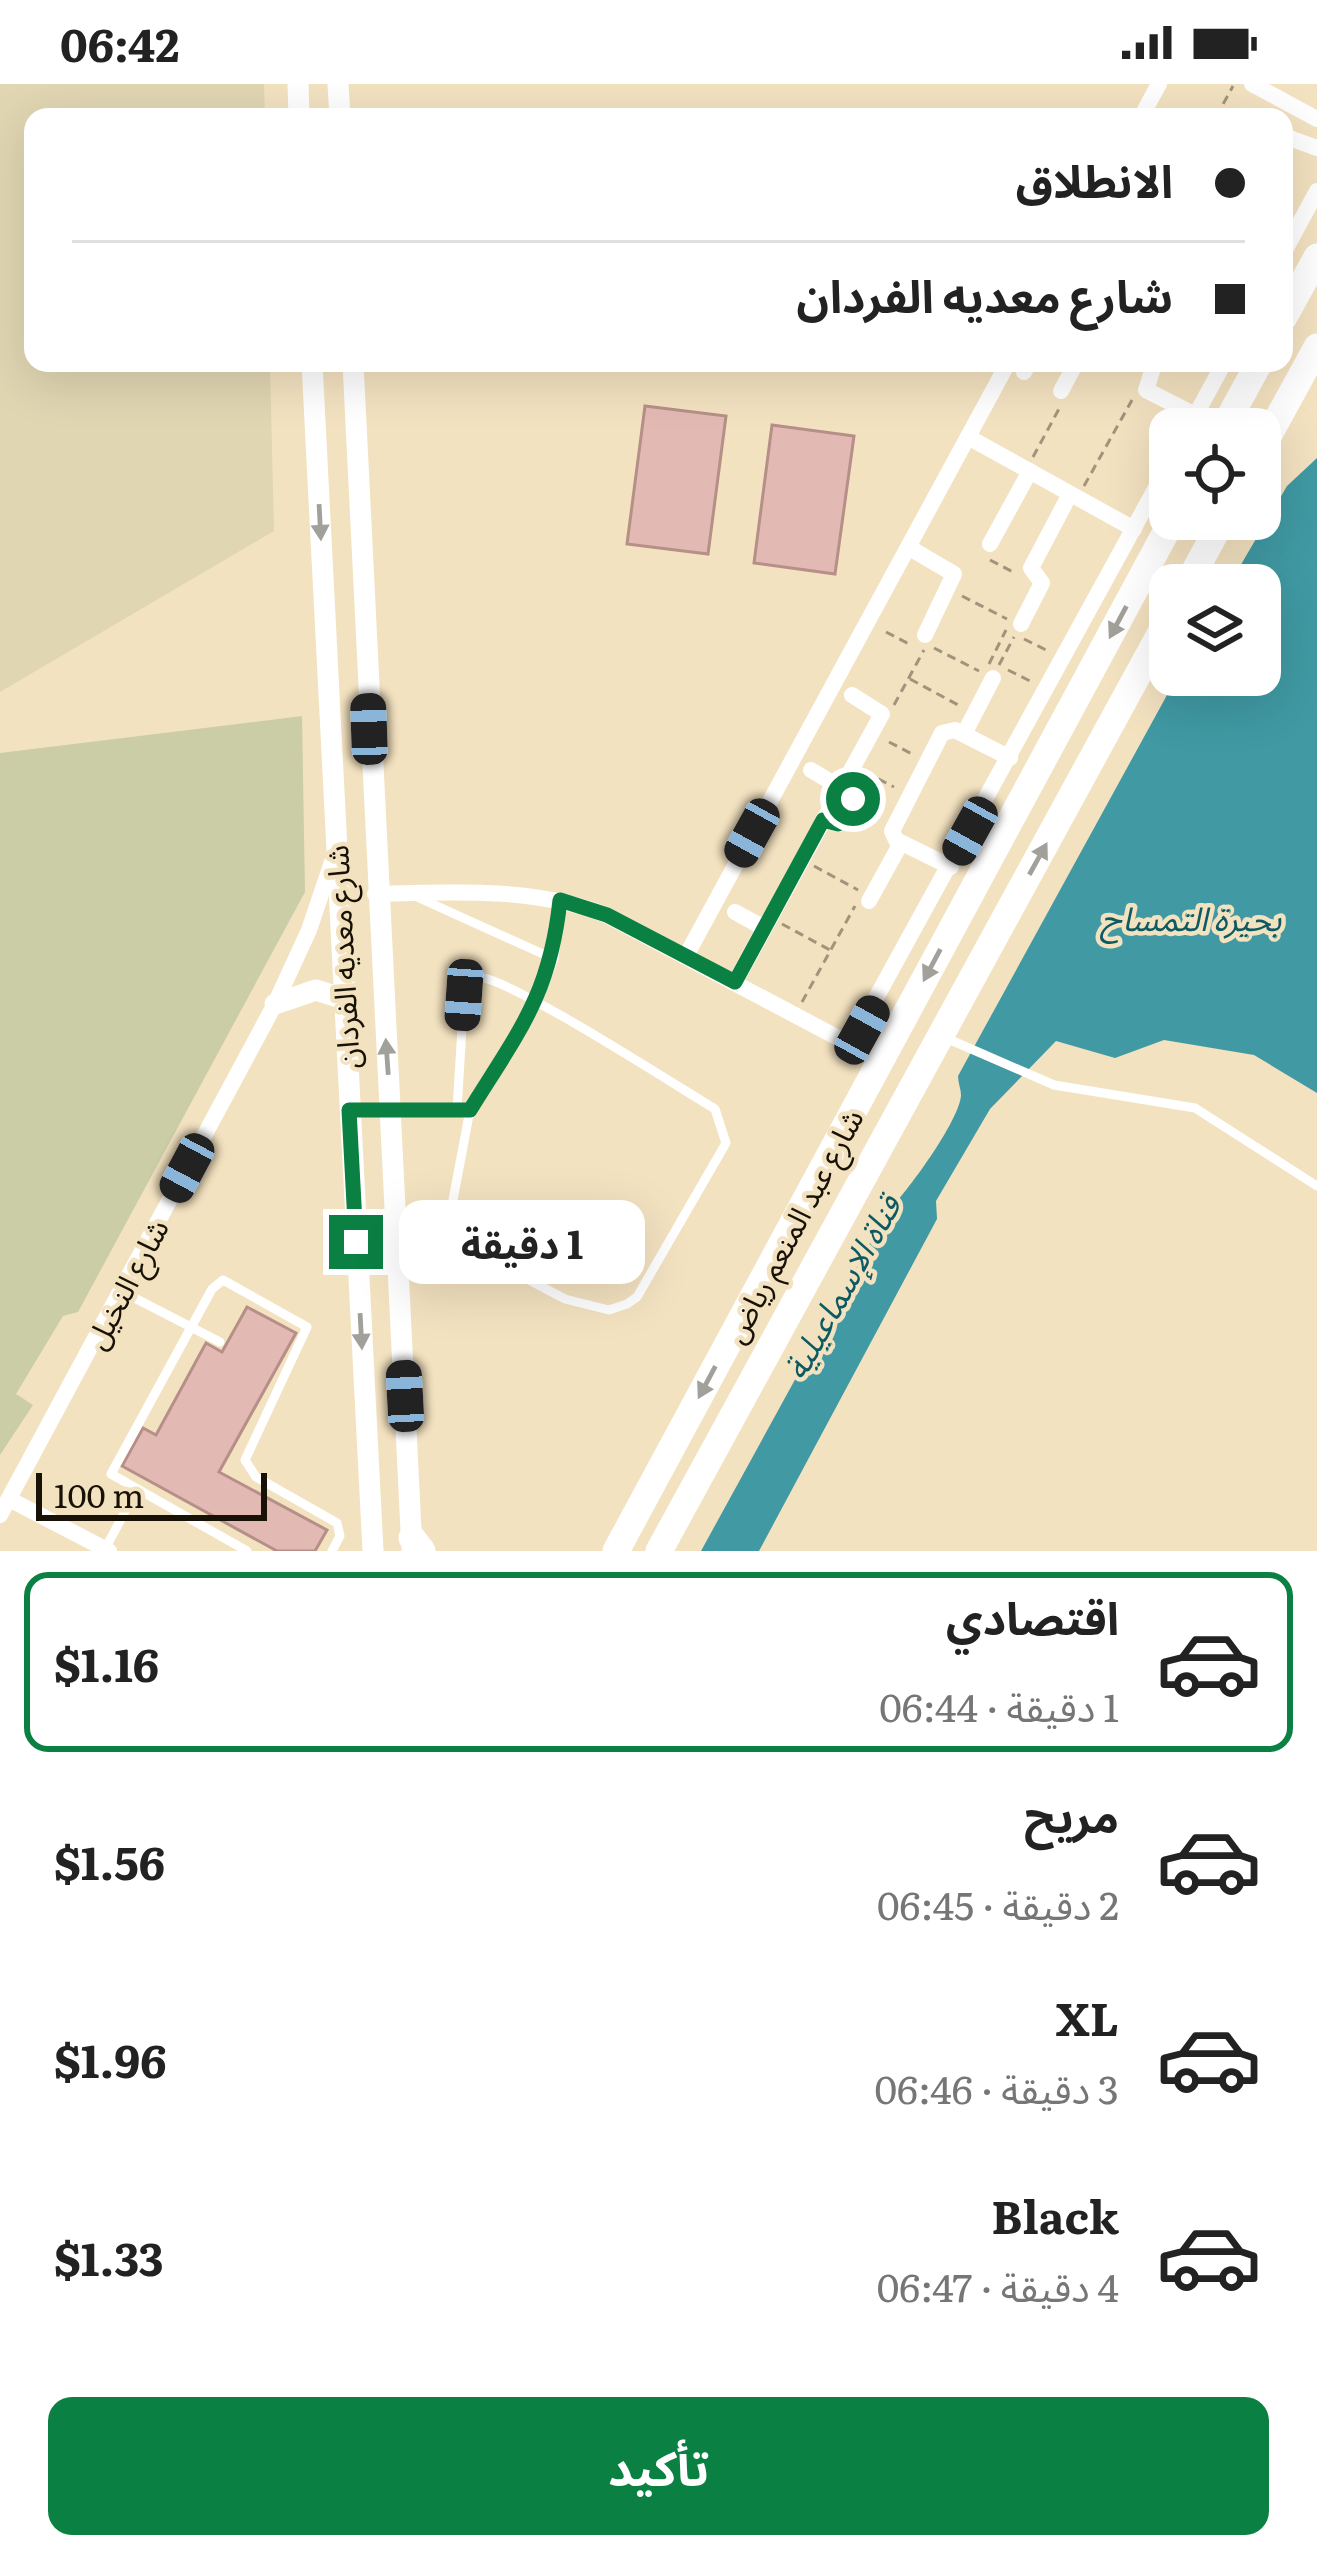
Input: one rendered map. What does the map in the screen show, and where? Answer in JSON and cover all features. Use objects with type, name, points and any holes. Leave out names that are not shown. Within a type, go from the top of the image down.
[{"type":"highway","points":[[1293,300],[1317,256]]},
{"type":"highway","points":[[1281,412],[1317,346]]},
{"type":"highway","points":[[1234,408],[1254,372]]},
{"type":"highway","name":"شارع عبد المنعم رياض","points":[[616,1551],[1162,540]]},
{"type":"highway","name":"شارع عبد المنعم رياض","points":[[659,1551],[1149,654]]},
{"type":"highway","points":[[870,1080],[906,1100]]},
{"type":"street","points":[[1252,84],[1317,119]]},
{"type":"street","points":[[1293,231],[1317,191]]},
{"type":"street","name":"شارع معديه الفردان","points":[[312,372],[373,1551]]},
{"type":"street","name":"شارع معديه الفردان","points":[[353,372],[375,894],[415,1547]]},
{"type":"street","points":[[686,956],[968,436],[1016,372]]},
{"type":"street","points":[[1063,394],[1072,372]]},
{"type":"street","points":[[1151,372],[1145,387],[1173,408]]},
{"type":"street","points":[[1200,408],[1219,372]]},
{"type":"street","points":[[968,436],[1134,530]]},
{"type":"street","points":[[318,472],[358,470]]},
{"type":"street","points":[[990,544],[1028,470]]},
{"type":"street","points":[[1014,630],[1042,583],[1031,568],[1074,496]]},
{"type":"street","points":[[375,894],[560,900],[607,915],[842,1040],[859,1035],[1149,502]]},
{"type":"street","points":[[908,547],[953,574],[925,644]]},
{"type":"street","points":[[959,732],[994,668]]},
{"type":"street","points":[[328,690],[368,687]]},
{"type":"street","points":[[735,982],[871,733],[880,710],[852,695]]},
{"type":"street","points":[[951,867],[902,843],[892,831],[926,762],[942,734],[959,732],[1010,758]]},
{"type":"street","points":[[811,770],[842,787]]},
{"type":"street","points":[[869,902],[902,843]]},
{"type":"street","name":"شارع النخيل","points":[[3,1502],[275,1004],[309,930],[335,854]]},
{"type":"street","points":[[735,912],[767,923]]},
{"type":"street","points":[[275,1004],[301,992],[344,999]]},
{"type":"street","points":[[349,1110],[391,1112]]},
{"type":"street","points":[[3,1502],[107,1550]]},
{"type":"lane","points":[[407,893],[554,959]]},
{"type":"lane","points":[[457,1110],[464,995],[470,984],[490,977],[536,1004],[715,1108],[726,1143],[637,1297],[609,1310],[566,1299],[464,1245],[452,1205],[470,1110],[536,1004],[554,959],[560,900]]},
{"type":"lane","points":[[941,1035],[1054,1085],[1196,1108],[1317,1186]]},
{"type":"lane","points":[[391,1112],[470,1110]]},
{"type":"lane","points":[[248,1551],[113,1478],[111,1470],[212,1288],[224,1280],[307,1327],[245,1460],[262,1481],[337,1523],[340,1536],[332,1551]]},
{"type":"lane","points":[[122,1291],[220,1342]]},
{"type":"lane","points":[[107,1550],[136,1491]]},
{"type":"path","points":[[1074,496],[1135,394],[1145,387]]},
{"type":"path","points":[[1028,470],[1063,394]]},
{"type":"path","points":[[956,593],[1011,620],[1014,630],[1064,658]]},
{"type":"path","points":[[886,632],[925,644],[983,674],[994,668],[1014,630]]},
{"type":"path","points":[[994,668],[1014,630]]},
{"type":"path","points":[[994,668],[1047,689]]},
{"type":"path","points":[[908,678],[966,709],[959,732]]},
{"type":"path","points":[[871,733],[926,762]]},
{"type":"path","points":[[853,766],[909,795]]},
{"type":"path","points":[[795,1014],[862,892],[802,859]]},
{"type":"path","points":[[767,923],[830,950]]},
{"type":"green space","points":[[302,716],[305,892],[78,1312],[63,1316],[16,1394],[33,1405],[0,1455],[0,753]]},
{"type":"sand","points":[[0,84],[264,84],[265,108],[24,108],[24,372],[270,372],[274,531],[0,692]]},
{"type":"water","name":"بحيرة التمساح","points":[[1317,458],[1317,1093],[1254,1055],[1164,1040],[1115,1058],[1056,1041],[990,1109],[936,1201],[937,1219],[759,1551],[701,1551],[887,1212],[952,1121],[961,1095],[958,1076],[1166,696],[1281,696],[1281,564],[1241,564],[1255,540],[1281,540],[1281,496]]},
{"type":"building","points":[[645,406],[726,416],[708,554],[627,544]]},
{"type":"building","points":[[772,425],[854,436],[835,574],[754,563]]},
{"type":"building","points":[[247,1307],[296,1333],[219,1472],[327,1530],[315,1551],[277,1551],[122,1466],[143,1428],[156,1435],[206,1343],[222,1352]]},
{"type":"route","points":[[356,1242],[349,1110],[470,1110],[536,1004],[554,959],[560,900],[607,915],[735,982],[823,820],[838,824],[853,799]]},
{"type":"water label","name":"قناة الإسماعيلية","points":[[840,1286]]}]
